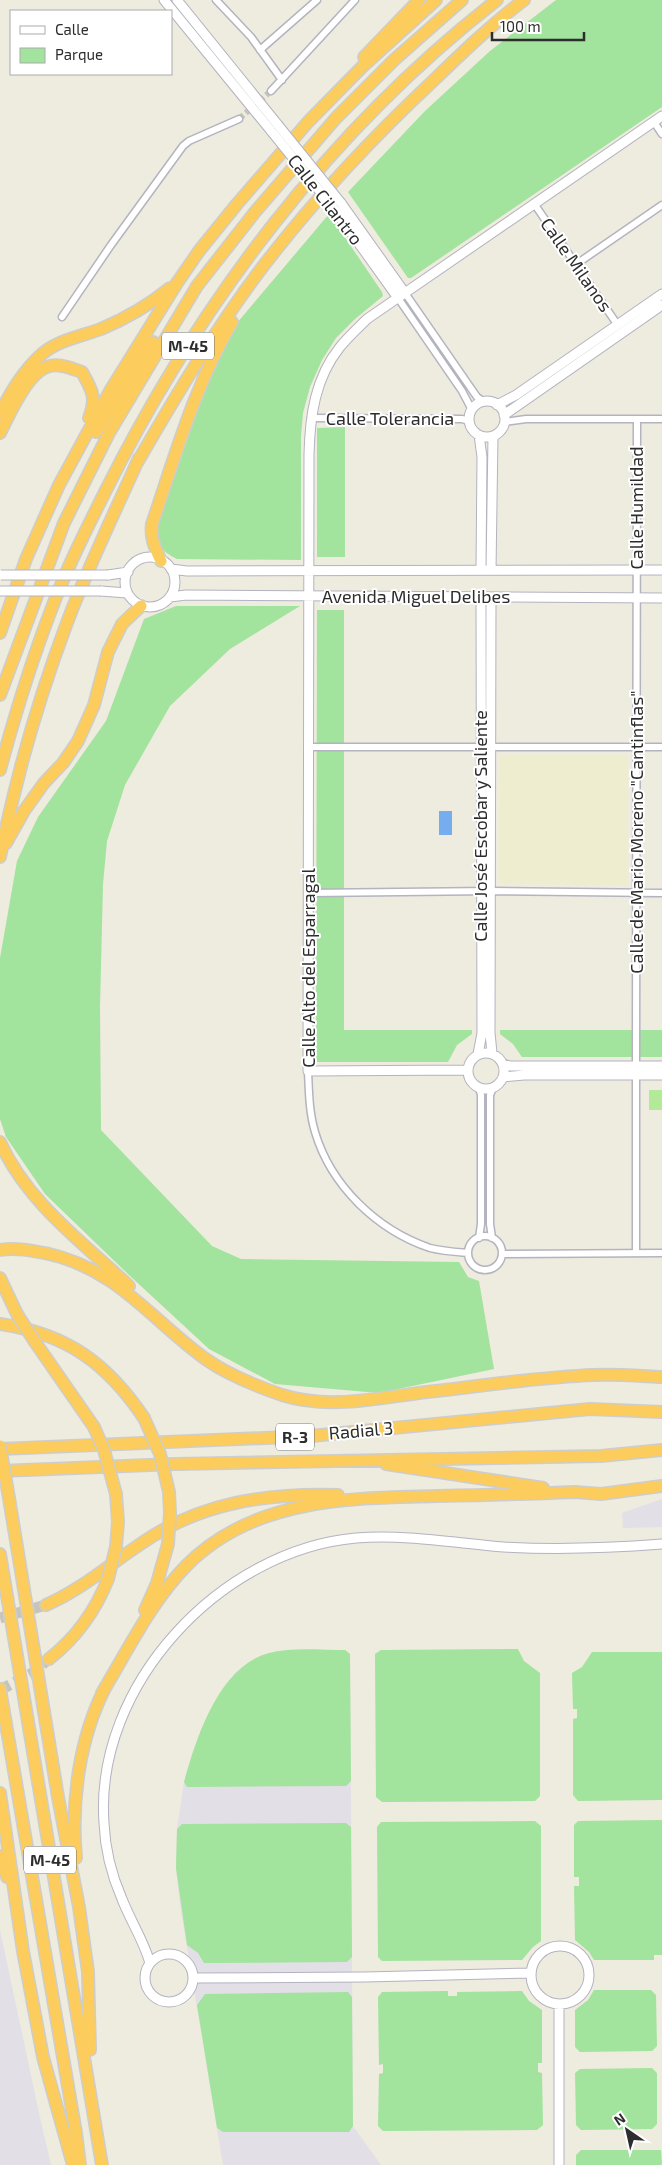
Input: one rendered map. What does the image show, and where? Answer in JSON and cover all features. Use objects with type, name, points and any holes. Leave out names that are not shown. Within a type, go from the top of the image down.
[{"type":"highway","points":[[332,98],[374,45],[419,0]]},
{"type":"highway","points":[[0,633],[26,559],[59,485],[110,391],[199,251],[308,122],[376,54],[436,0]]},
{"type":"highway","name":"M-45","points":[[0,695],[64,524],[109,433],[197,286],[255,212],[336,118],[394,60],[462,0]]},
{"type":"highway","name":"M-45","points":[[0,770],[30,670],[53,604],[74,554],[134,434],[181,357],[247,259],[299,192],[410,73],[497,0]]},
{"type":"highway","points":[[137,463],[199,360],[262,268],[350,164],[398,114],[472,44],[524,0]]},
{"type":"highway","points":[[472,44],[534,0]]},
{"type":"highway","points":[[161,561],[150,534],[182,434],[201,382],[215,351],[254,286],[262,268]]},
{"type":"highway","points":[[0,413],[23,374],[42,353],[58,344],[101,329],[145,308],[178,283]]},
{"type":"highway","points":[[6,615],[58,501],[101,422],[156,338],[189,293],[197,286]]},
{"type":"highway","points":[[0,855],[27,742],[68,620],[102,538],[177,373],[181,357]]},
{"type":"highway","points":[[0,433],[17,398],[33,378],[47,366],[64,366],[82,372],[93,392],[93,406],[60,475],[59,485]]},
{"type":"highway","points":[[0,855],[29,804],[44,783],[63,763],[78,741],[94,705],[108,652],[122,624],[141,606]]},
{"type":"highway","points":[[0,1142],[16,1172],[46,1210],[166,1320],[190,1347]]},
{"type":"highway","points":[[0,1250],[38,1252],[63,1257],[99,1273],[128,1292],[190,1347],[215,1365],[258,1387],[286,1396],[334,1402],[373,1400],[427,1392],[594,1375],[662,1377]]},
{"type":"highway","points":[[0,1278],[17,1314],[94,1427],[104,1450],[116,1494],[118,1522],[116,1547],[108,1579],[88,1619],[65,1647],[50,1659]]},
{"type":"highway","points":[[0,1324],[42,1334],[66,1343],[89,1357],[110,1374],[144,1418],[160,1454],[169,1492],[168,1544],[157,1583],[102,1693],[87,1734],[78,1786],[75,1849],[79,1907]]},
{"type":"highway","name":"Radial 3","points":[[0,1448],[311,1436],[590,1409],[662,1412]]},
{"type":"highway","points":[[0,1448],[58,1797],[79,1907],[88,1972],[91,2056],[88,2075]]},
{"type":"highway","name":"Radial 3","points":[[0,1471],[352,1459],[601,1456],[662,1450]]},
{"type":"highway","points":[[352,1459],[575,1492],[602,1494],[662,1486]]},
{"type":"highway","points":[[46,1605],[64,1597],[143,1542],[178,1521],[217,1507],[263,1497],[300,1494],[394,1497],[575,1492]]},
{"type":"highway","points":[[102,1693],[156,1603],[187,1565],[216,1542],[260,1518],[304,1506],[394,1497]]},
{"type":"highway","name":"M-45","points":[[0,1554],[102,2165]]},
{"type":"highway","name":"M-45","points":[[0,1689],[80,2165]]},
{"type":"highway","points":[[0,1793],[23,1951]]},
{"type":"highway","points":[[0,1846],[23,1951],[43,2057],[73,2165]]},
{"type":"highway","points":[[0,1856],[7,1877]]},
{"type":"street","name":"Calle Cilantro","points":[[164,0],[275,129],[338,206],[401,295],[477,397],[484,402]]},
{"type":"street","name":"Calle Cilantro","points":[[177,0],[275,129]]},
{"type":"street","points":[[216,0],[250,37],[282,80]]},
{"type":"street","points":[[260,50],[317,0]]},
{"type":"street","points":[[271,91],[355,0]]},
{"type":"street","name":"Calle Alto del Esparragal","points":[[468,1253],[431,1248],[406,1238],[382,1223],[355,1200],[339,1181],[326,1159],[315,1133],[310,1105],[308,1071],[311,418],[319,383],[339,347],[367,319],[662,116]]},
{"type":"street","points":[[62,318],[111,245],[183,146],[189,141],[240,119]]},
{"type":"street","points":[[654,122],[662,134]]},
{"type":"street","name":"Calle Milanos","points":[[535,205],[617,324]]},
{"type":"street","points":[[575,264],[662,205]]},
{"type":"street","points":[[662,294],[516,395],[497,405],[484,402],[472,410],[469,421],[472,428],[480,435],[493,436],[500,430],[504,418],[662,305]]},
{"type":"street","name":"Calle Cilantro","points":[[401,295],[469,402],[472,410]]},
{"type":"street","points":[[497,405],[504,418]]},
{"type":"street","name":"Calle Tolerancia","points":[[311,418],[462,419],[469,421]]},
{"type":"street","points":[[504,418],[518,420],[662,419]]},
{"type":"street","name":"Calle Humildad","points":[[636,598],[637,419]]},
{"type":"street","points":[[480,435],[482,457],[481,570]]},
{"type":"street","points":[[491,570],[493,436]]},
{"type":"street","points":[[155,558],[170,569],[174,583],[170,597],[160,605],[154,607],[141,606],[130,598],[125,582],[131,566],[142,559],[155,558]]},
{"type":"street","name":"Avenida Miguel Delibes","points":[[170,569],[187,571],[662,570]]},
{"type":"street","points":[[0,575],[108,575],[128,572]]},
{"type":"street","points":[[0,590],[101,590],[127,593]]},
{"type":"street","name":"Avenida Miguel Delibes","points":[[170,597],[186,595],[662,598]]},
{"type":"street","name":"Calle José Escobar y Saliente","points":[[481,597],[492,891],[490,1033],[492,1053]]},
{"type":"street","name":"Calle José Escobar y Saliente","points":[[478,1054],[482,1033],[481,891],[491,597]]},
{"type":"street","name":"Calle de Mario Moreno \"Cantinflas\"","points":[[636,598],[636,1253]]},
{"type":"street","points":[[310,747],[662,747]]},
{"type":"street","points":[[309,893],[492,891],[662,893]]},
{"type":"street","points":[[479,1088],[493,1088],[499,1084],[503,1077],[503,1064],[499,1057],[492,1053],[478,1054],[470,1061],[468,1070],[471,1081],[479,1088],[481,1095],[481,1224],[479,1238]]},
{"type":"street","points":[[503,1064],[510,1066],[636,1071],[662,1075]]},
{"type":"street","points":[[503,1077],[636,1071],[662,1066]]},
{"type":"street","points":[[308,1071],[468,1070]]},
{"type":"street","points":[[492,1238],[490,1224],[490,1096],[493,1088]]},
{"type":"street","points":[[479,1238],[492,1238],[499,1244],[502,1254],[496,1266],[485,1270],[474,1266],[469,1259],[468,1253],[471,1244],[479,1238]]},
{"type":"street","points":[[502,1254],[662,1253]]},
{"type":"street","points":[[150,1963],[144,1941],[121,1898],[112,1870],[104,1822],[104,1785],[113,1738],[127,1702],[145,1671],[167,1643],[216,1597],[264,1564],[323,1542],[356,1538],[390,1537],[507,1547],[567,1548],[662,1544]]},
{"type":"street","points":[[144,1941],[160,1956]]},
{"type":"street","points":[[567,1946],[583,1956],[588,1964],[589,1974],[584,1992],[577,1999],[569,2003],[559,2004],[542,1998],[535,1991],[530,1973],[537,1958],[550,1948],[567,1946]]},
{"type":"street","points":[[167,1954],[180,1956],[190,1966],[194,1978],[190,1992],[184,1998],[170,2003],[158,2000],[149,1992],[145,1981],[145,1974],[150,1963],[160,1956],[167,1954]]},
{"type":"street","points":[[194,1978],[365,1977],[530,1973]]},
{"type":"street","points":[[558,2165],[559,2004]]},
{"type":"shaded area","points":[[500,755],[628,756],[628,885],[500,884]]},
{"type":"shaded area","points":[[662,1499],[662,1527],[623,1528],[622,1513]]},
{"type":"shaded area","points":[[345,1650],[350,1654],[353,2126],[381,2165],[223,2165],[180,1905],[176,1868],[177,1829],[184,1782],[201,1730],[216,1701],[235,1673],[256,1658],[276,1651]]},
{"type":"shaded area","points":[[0,1930],[39,2113],[51,2165],[0,2165]]},
{"type":"green space","points":[[556,0],[662,0],[662,107],[411,278],[408,278],[348,192],[425,111],[490,51]]},
{"type":"green space","points":[[329,214],[383,296],[355,319],[336,338],[322,360],[310,387],[303,413],[301,436],[301,560],[177,559],[161,547],[157,527],[207,383],[231,330]]},
{"type":"green space","points":[[345,427],[345,557],[317,557],[317,428]]},
{"type":"green space","points":[[176,606],[300,606],[230,649],[170,706],[125,785],[107,841],[103,884],[100,1007],[101,1130],[212,1246],[241,1259],[459,1262],[468,1277],[479,1281],[494,1369],[379,1393],[275,1384],[209,1349],[45,1194],[6,1137],[0,1119],[0,958],[17,861],[38,817],[106,721],[144,619]]},
{"type":"green space","points":[[317,610],[344,610],[344,1030],[472,1030],[472,1034],[457,1045],[448,1062],[316,1062]]},
{"type":"green space","points":[[500,1030],[662,1030],[662,1057],[522,1057],[513,1044],[500,1034]]},
{"type":"green space","points":[[649,1090],[662,1090],[662,1110],[649,1110]]},
{"type":"green space","points":[[297,1649],[345,1650],[350,1654],[351,1781],[346,1786],[187,1787],[184,1782],[203,1725],[223,1688],[236,1672],[251,1660],[278,1651]]},
{"type":"green space","points":[[518,1649],[524,1661],[540,1673],[540,1796],[535,1801],[382,1802],[376,1797],[375,1654],[381,1650]]},
{"type":"green space","points":[[592,1652],[662,1652],[662,1800],[578,1801],[573,1795],[573,1719],[577,1718],[577,1709],[573,1709],[572,1673],[582,1667]]},
{"type":"green space","points":[[662,1820],[662,1955],[654,1955],[654,1960],[594,1960],[589,1952],[575,1940],[574,1886],[579,1886],[579,1877],[574,1877],[574,1825],[578,1821]]},
{"type":"green space","points":[[535,1821],[541,1826],[541,1941],[522,1960],[382,1961],[378,1957],[377,1827],[381,1822]]},
{"type":"green space","points":[[346,1823],[351,1827],[352,1957],[347,1962],[204,1963],[198,1953],[187,1945],[176,1868],[177,1829],[182,1824]]},
{"type":"green space","points":[[594,1990],[651,1990],[656,1995],[657,2046],[652,2051],[580,2052],[575,2047],[575,2010],[588,2000]]},
{"type":"green space","points":[[448,1991],[448,1996],[457,1996],[457,1992],[522,1991],[529,2001],[542,2010],[542,2063],[538,2063],[538,2072],[542,2073],[543,2125],[537,2130],[383,2131],[378,2126],[379,2074],[383,2073],[383,2064],[379,2065],[378,1997],[382,1992]]},
{"type":"green space","points":[[348,1992],[352,1997],[353,2126],[349,2132],[223,2132],[217,2128],[197,2005],[205,1994]]},
{"type":"green space","points":[[652,2068],[657,2073],[657,2124],[652,2129],[581,2130],[576,2125],[575,2073],[580,2069]]},
{"type":"green space","points":[[581,2150],[661,2150],[662,2165],[576,2165],[576,2155]]},
{"type":"water","points":[[439,811],[452,811],[452,835],[439,835]]},
{"type":"tunnel","points":[[239,119],[271,91]]},
{"type":"tunnel","points":[[0,1618],[46,1605]]},
{"type":"tunnel","points":[[0,1690],[31,1674],[49,1659]]}]
